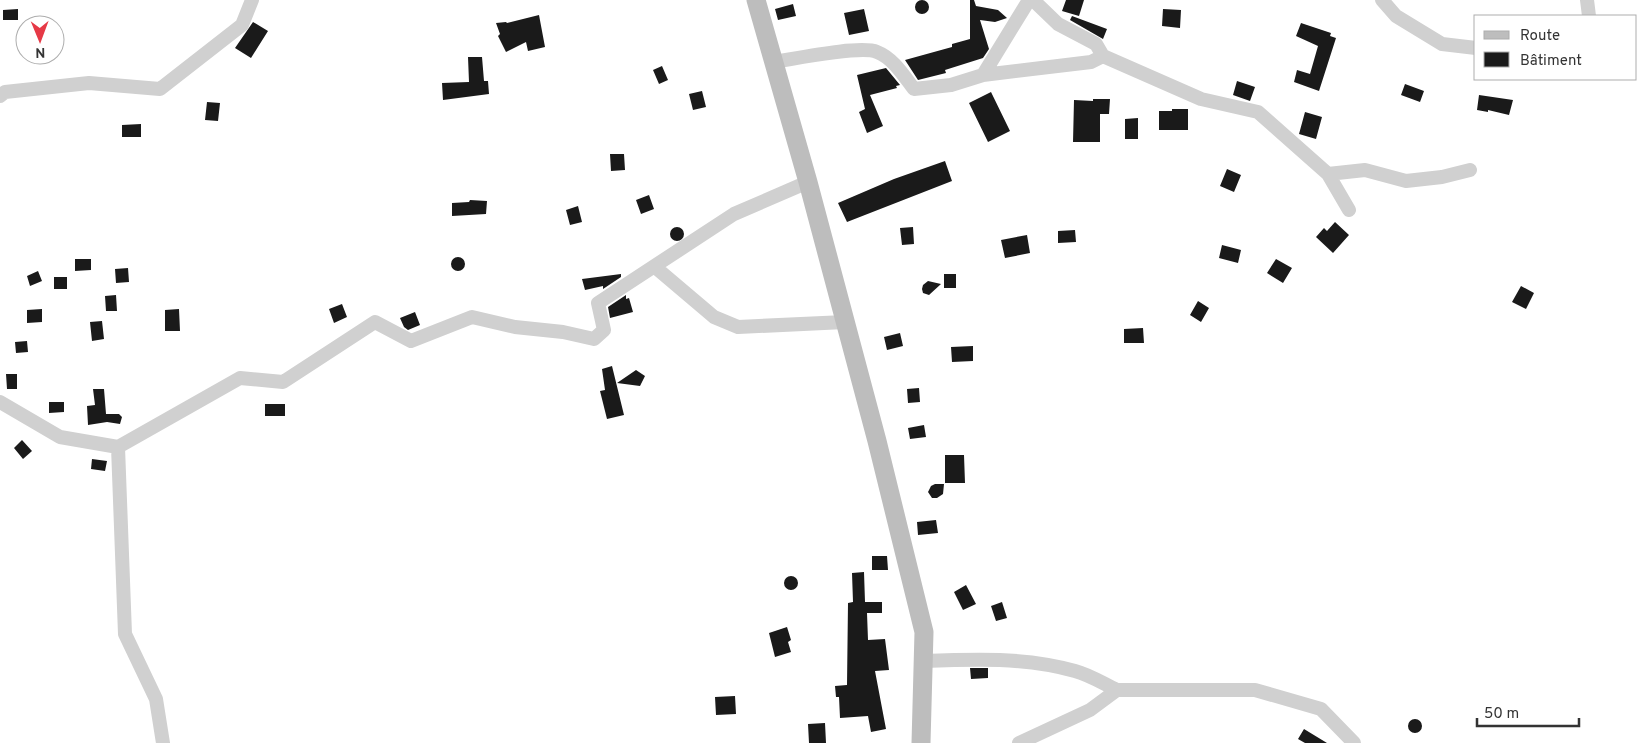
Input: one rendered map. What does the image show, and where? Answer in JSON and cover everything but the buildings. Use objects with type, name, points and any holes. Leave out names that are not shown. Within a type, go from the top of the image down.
[{"type":"main road","points":[[756,0],[808,182],[877,441],[924,632],[921,743]]},
{"type":"street","points":[[0,96],[5,92],[89,82],[160,89],[242,25],[252,0]]},
{"type":"street","points":[[983,75],[1029,0]]},
{"type":"street","points":[[1033,0],[1058,24],[1096,44],[1102,56],[1201,99],[1258,112],[1328,174],[1349,210]]},
{"type":"street","points":[[1382,0],[1396,16],[1442,44],[1474,48]]},
{"type":"street","points":[[1587,0],[1588,15]]},
{"type":"street","points":[[773,62],[845,51],[876,51],[891,61],[914,89],[951,85],[983,75],[1090,62],[1102,56]]},
{"type":"street","points":[[1328,174],[1365,170],[1406,181],[1442,177],[1470,170]]},
{"type":"street","points":[[0,402],[60,437],[118,447],[240,378],[283,382],[376,322],[411,341],[472,317],[515,327],[562,332],[594,339],[604,330],[598,303],[734,214],[808,182]]},
{"type":"street","points":[[655,267],[714,317],[738,327],[845,322]]},
{"type":"street","points":[[118,447],[125,634],[156,699],[162,743]]},
{"type":"street","points":[[923,661],[977,658],[1011,660],[1076,671],[1117,690],[1255,690],[1320,709],[1354,743]]},
{"type":"street","points":[[1019,743],[1090,710],[1117,690]]}]
